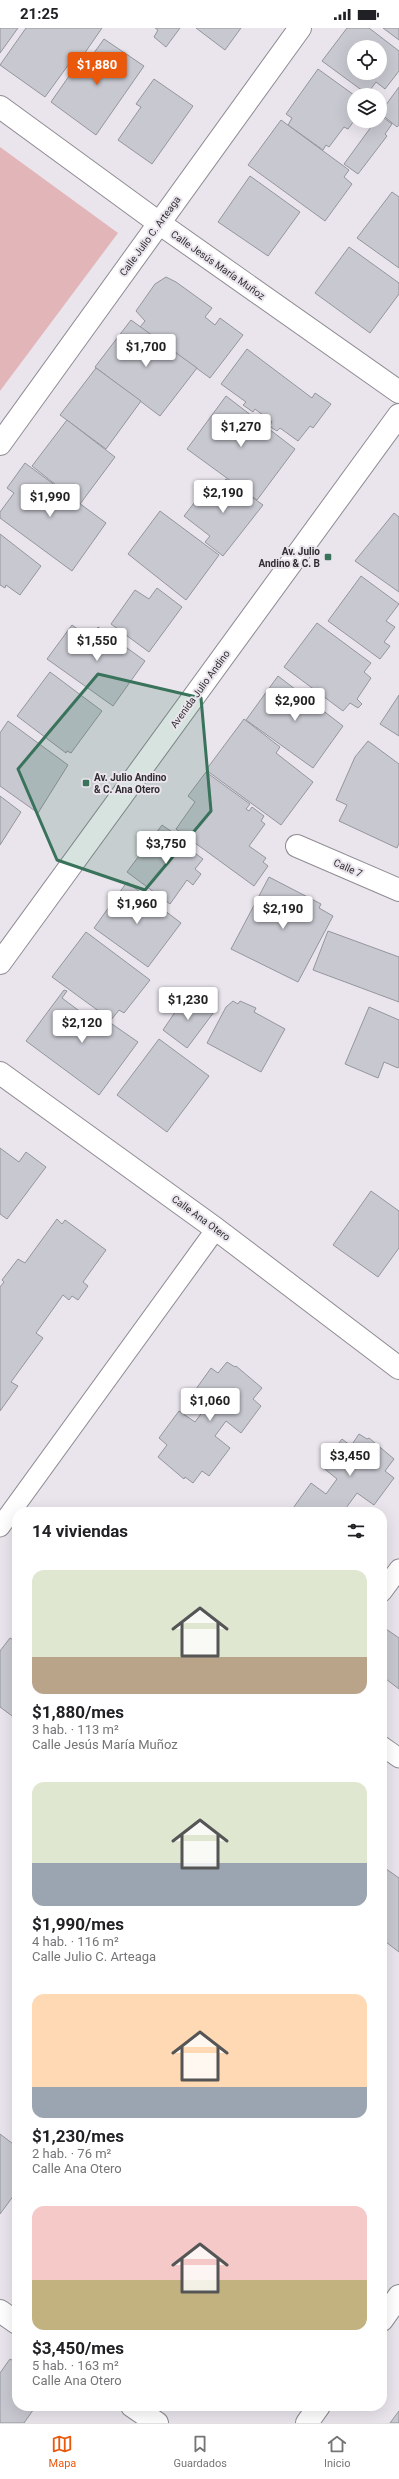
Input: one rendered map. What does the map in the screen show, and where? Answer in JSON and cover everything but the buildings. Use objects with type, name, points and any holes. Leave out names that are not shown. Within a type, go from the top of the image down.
[{"type":"street","name":"Calle Julio C. Arteaga","points":[[0,444],[300,28]]},
{"type":"street","name":"Calle Jesús María Muñoz","points":[[0,107],[159,223],[399,392]]},
{"type":"street","name":"Avenida Julio Andino","points":[[0,963],[399,415]]},
{"type":"street","name":"Calle 7","points":[[297,846],[399,890]]},
{"type":"street","name":"Calle Ana Otero","points":[[0,1073],[216,1229],[399,1368]]},
{"type":"street","points":[[387,2313],[399,2296]]},
{"type":"street","points":[[0,2311],[12,2319]]},
{"type":"street","points":[[139,2411],[157,2423]]},
{"type":"street","points":[[307,2423],[315,2411]]},
{"type":"lane","points":[[14,1507],[216,1229]]},
{"type":"lane","points":[[0,1527],[12,1510]]},
{"type":"lane","points":[[387,1585],[399,1569]]},
{"type":"lane","points":[[387,1750],[399,1758]]},
{"type":"highlighted area","points":[[98,674],[201,698],[211,811],[145,890],[57,860],[18,769]]},
{"type":"shaded area","points":[[0,147],[118,233],[0,391]]},
{"type":"place","name":"Av. Julio Andino & C. B","points":[[328,557]]},
{"type":"place","name":"Av. Julio Andino & C. Ana Otero","points":[[86,783]]}]
